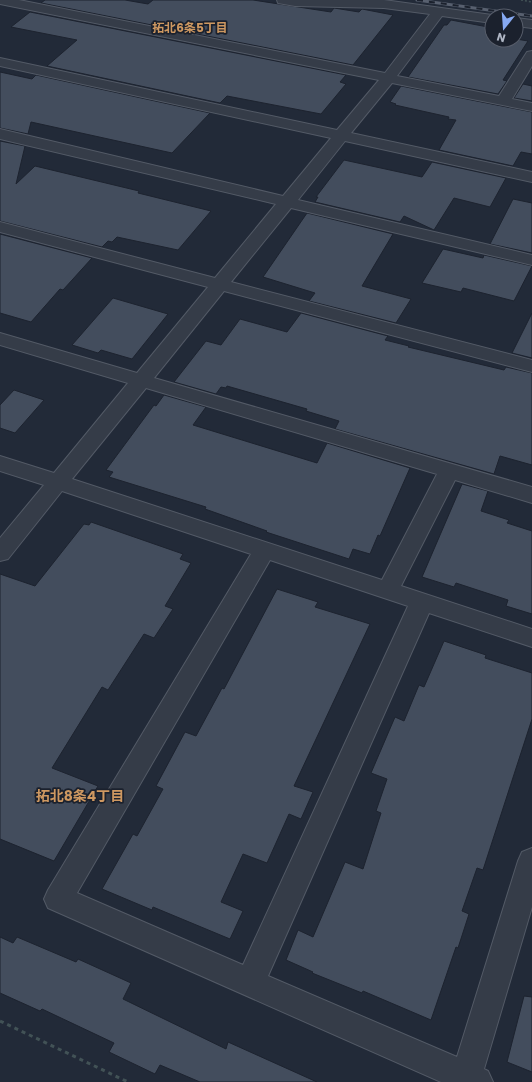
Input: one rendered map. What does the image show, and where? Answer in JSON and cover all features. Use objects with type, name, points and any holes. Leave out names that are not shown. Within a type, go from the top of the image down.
[{"type":"street","points":[[0,0],[389,77],[532,107]]},
{"type":"street","points":[[283,0],[295,2],[384,4],[484,18]]},
{"type":"street","points":[[0,553],[389,77],[439,11]]},
{"type":"street","points":[[503,101],[532,55]]},
{"type":"street","points":[[0,62],[532,177]]},
{"type":"street","points":[[0,134],[532,260]]},
{"type":"street","points":[[0,227],[220,283],[532,366]]},
{"type":"street","points":[[0,339],[532,495]]},
{"type":"street","points":[[0,463],[532,638]]},
{"type":"street","points":[[388,590],[449,471]]},
{"type":"street","points":[[265,550],[58,899],[471,1080],[532,860]]},
{"type":"street","points":[[250,982],[422,602]]},
{"type":"path","points":[[521,0],[532,2]]},
{"type":"path","points":[[0,1020],[128,1082]]},
{"type":"building","points":[[45,0],[125,0],[148,4],[153,0],[253,0],[331,12],[334,8],[359,12],[362,9],[393,15],[353,65],[41,3]]},
{"type":"building","points":[[30,12],[346,75],[340,82],[346,84],[321,114],[227,96],[220,103],[47,66],[77,40],[11,27]]},
{"type":"building","points":[[451,20],[484,26],[484,48],[524,48],[503,80],[507,81],[498,94],[408,77],[444,25],[447,25]]},
{"type":"building","points":[[524,40],[528,41],[524,47]]},
{"type":"building","points":[[0,72],[32,79],[36,75],[210,113],[172,153],[31,122],[28,134],[0,128]]},
{"type":"building","points":[[523,84],[532,86],[532,101],[514,98]]},
{"type":"building","points":[[401,86],[532,112],[532,154],[521,152],[513,166],[439,150],[456,120],[448,119],[449,117],[395,105],[396,104],[390,102]]},
{"type":"building","points":[[0,141],[25,146],[16,184],[35,166],[139,191],[138,193],[211,211],[178,250],[117,237],[112,242],[108,241],[102,247],[0,221]]},
{"type":"building","points":[[344,160],[422,177],[432,162],[506,178],[490,207],[454,198],[434,230],[404,216],[400,222],[315,202],[318,197],[316,197]]},
{"type":"building","points":[[513,199],[532,203],[532,253],[490,244]]},
{"type":"building","points":[[307,213],[393,234],[362,286],[411,299],[396,323],[309,301],[315,293],[263,277]]},
{"type":"building","points":[[0,234],[92,258],[63,290],[60,289],[31,322],[0,313]]},
{"type":"building","points":[[443,249],[483,258],[484,255],[532,266],[514,301],[463,288],[461,292],[422,283]]},
{"type":"building","points":[[113,298],[168,314],[132,359],[101,350],[98,353],[72,345]]},
{"type":"building","points":[[301,313],[388,336],[385,340],[409,346],[408,347],[504,370],[506,367],[532,373],[532,465],[500,456],[494,474],[335,429],[339,421],[306,411],[307,409],[227,386],[226,388],[221,387],[216,394],[174,382],[206,341],[221,345],[240,319],[287,332]]},
{"type":"building","points":[[532,313],[532,358],[512,353]]},
{"type":"building","points":[[14,390],[44,400],[15,433],[0,428],[0,405]]},
{"type":"building","points":[[164,395],[206,407],[193,425],[317,463],[327,443],[410,468],[380,536],[378,535],[370,554],[353,549],[349,559],[266,532],[267,531],[205,509],[206,507],[109,477],[113,472],[106,470],[154,405],[156,406]]},
{"type":"building","points":[[462,484],[488,491],[481,511],[509,520],[507,523],[532,531],[532,614],[506,606],[508,600],[456,583],[454,587],[422,577]]},
{"type":"building","points":[[91,522],[183,554],[180,559],[191,563],[165,606],[173,609],[154,638],[144,634],[108,690],[102,687],[52,768],[98,786],[54,861],[0,839],[0,574],[35,586],[84,524],[89,525]]},
{"type":"building","points":[[277,589],[318,602],[315,607],[370,624],[294,786],[313,792],[301,819],[289,814],[267,863],[243,854],[221,902],[243,911],[230,939],[153,907],[152,910],[102,889],[133,834],[137,836],[163,789],[156,786],[185,732],[196,736],[222,688],[224,689]]},
{"type":"building","points":[[444,641],[486,655],[485,658],[532,673],[532,719],[483,870],[477,868],[462,911],[469,914],[431,1020],[363,991],[362,993],[312,973],[313,972],[286,960],[298,930],[313,937],[345,862],[363,869],[381,813],[376,811],[387,779],[371,773],[395,717],[404,721],[419,685],[424,687]]},
{"type":"building","points":[[0,937],[13,943],[17,937],[76,962],[78,959],[131,983],[123,999],[226,1049],[228,1042],[317,1082],[200,1082],[160,1065],[155,1074],[109,1052],[114,1043],[42,1009],[40,1011],[0,993]]},
{"type":"building","points":[[524,996],[532,997],[532,1072],[507,1062]]},
{"type":"railway","points":[[417,0],[532,16]]},
{"type":"district","name":"拓北6条5丁目","points":[[190,28]]},
{"type":"district","name":"拓北8条4丁目","points":[[80,796]]}]
